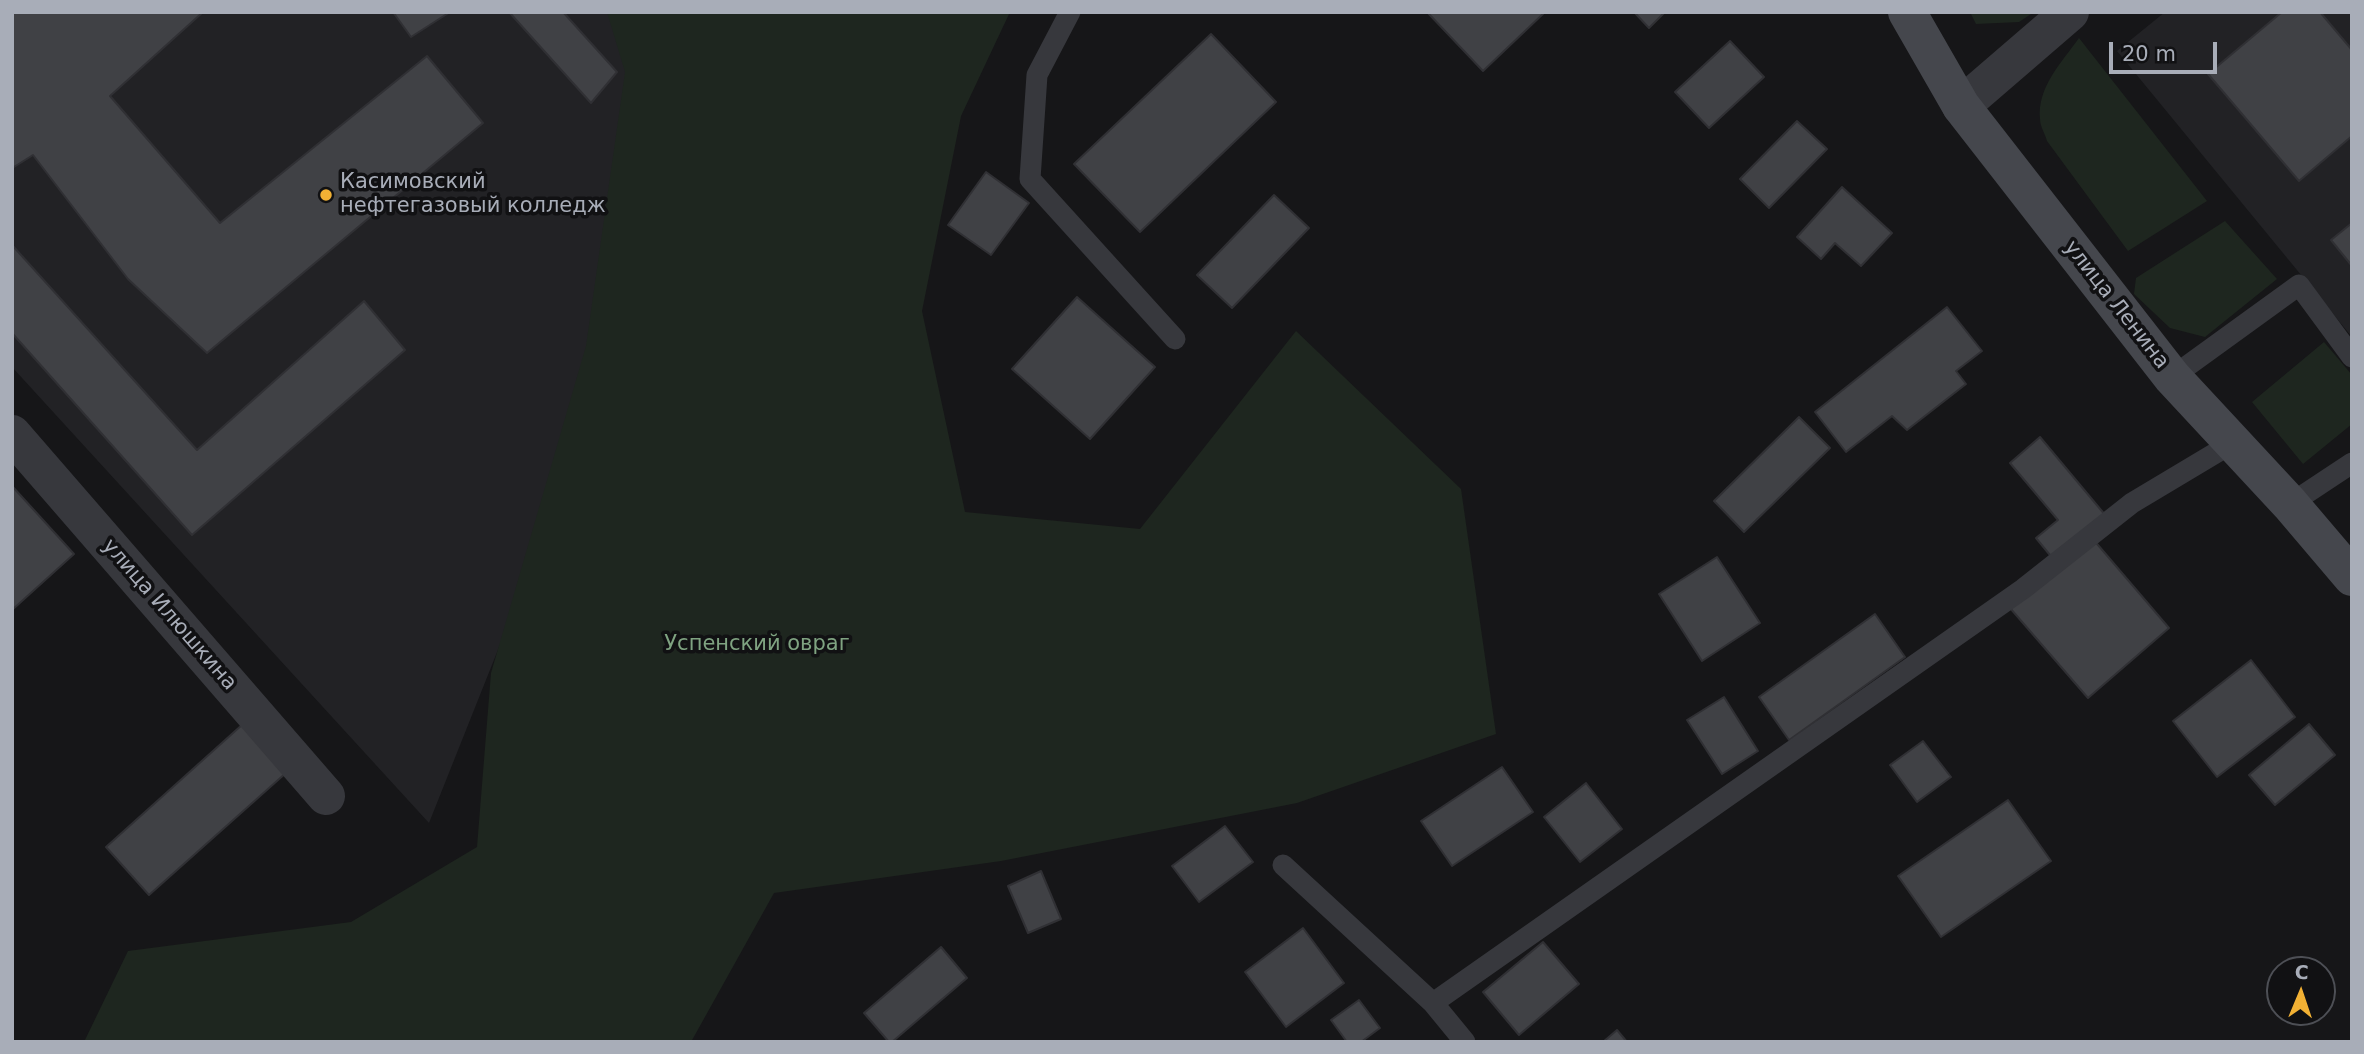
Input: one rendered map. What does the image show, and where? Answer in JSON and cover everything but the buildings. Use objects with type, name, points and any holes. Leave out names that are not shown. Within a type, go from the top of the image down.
[{"type":"street","name":"улица Ленина","points":[[1907,12],[1961,106],[2172,377],[2290,504],[2352,577]]},
{"type":"street","points":[[1961,106],[2070,12]]},
{"type":"street","name":"улица Илюшкина","points":[[12,434],[326,796]]},
{"type":"lane","points":[[1070,12],[1037,75],[1030,180],[1175,339]]},
{"type":"lane","points":[[2172,377],[2299,285],[2352,357]]},
{"type":"lane","points":[[1433,1003],[2023,590],[2132,503],[2234,442]]},
{"type":"lane","points":[[2290,504],[2352,463]]},
{"type":"lane","points":[[1283,865],[1433,1003],[1465,1042]]},
{"type":"shaded area","points":[[12,12],[752,12],[429,823],[12,367]]},
{"type":"shaded area","points":[[2165,12],[2352,12],[2352,337],[2117,51]]},
{"type":"green space","name":"Успенский овраг","points":[[607,12],[1010,12],[961,116],[922,311],[965,512],[1140,529],[1296,331],[1461,489],[1496,734],[1297,803],[1001,861],[774,893],[691,1042],[84,1042],[128,951],[351,922],[477,847],[491,673],[586,346],[625,72]]},
{"type":"green space","points":[[1970,12],[2034,12],[2019,22],[1976,24]]},
{"type":"green space","points":[[2079,38],[2207,201],[2128,251],[2047,141],[2041,124],[2042,96],[2058,66]]},
{"type":"green space","points":[[2225,221],[2277,279],[2205,337],[2170,328],[2134,294],[2136,278]]},
{"type":"green space","points":[[2324,342],[2352,375],[2352,424],[2303,464],[2252,402]]},
{"type":"place","name":"Касимовский нефтегазовый колледж","points":[[326,195]]}]
